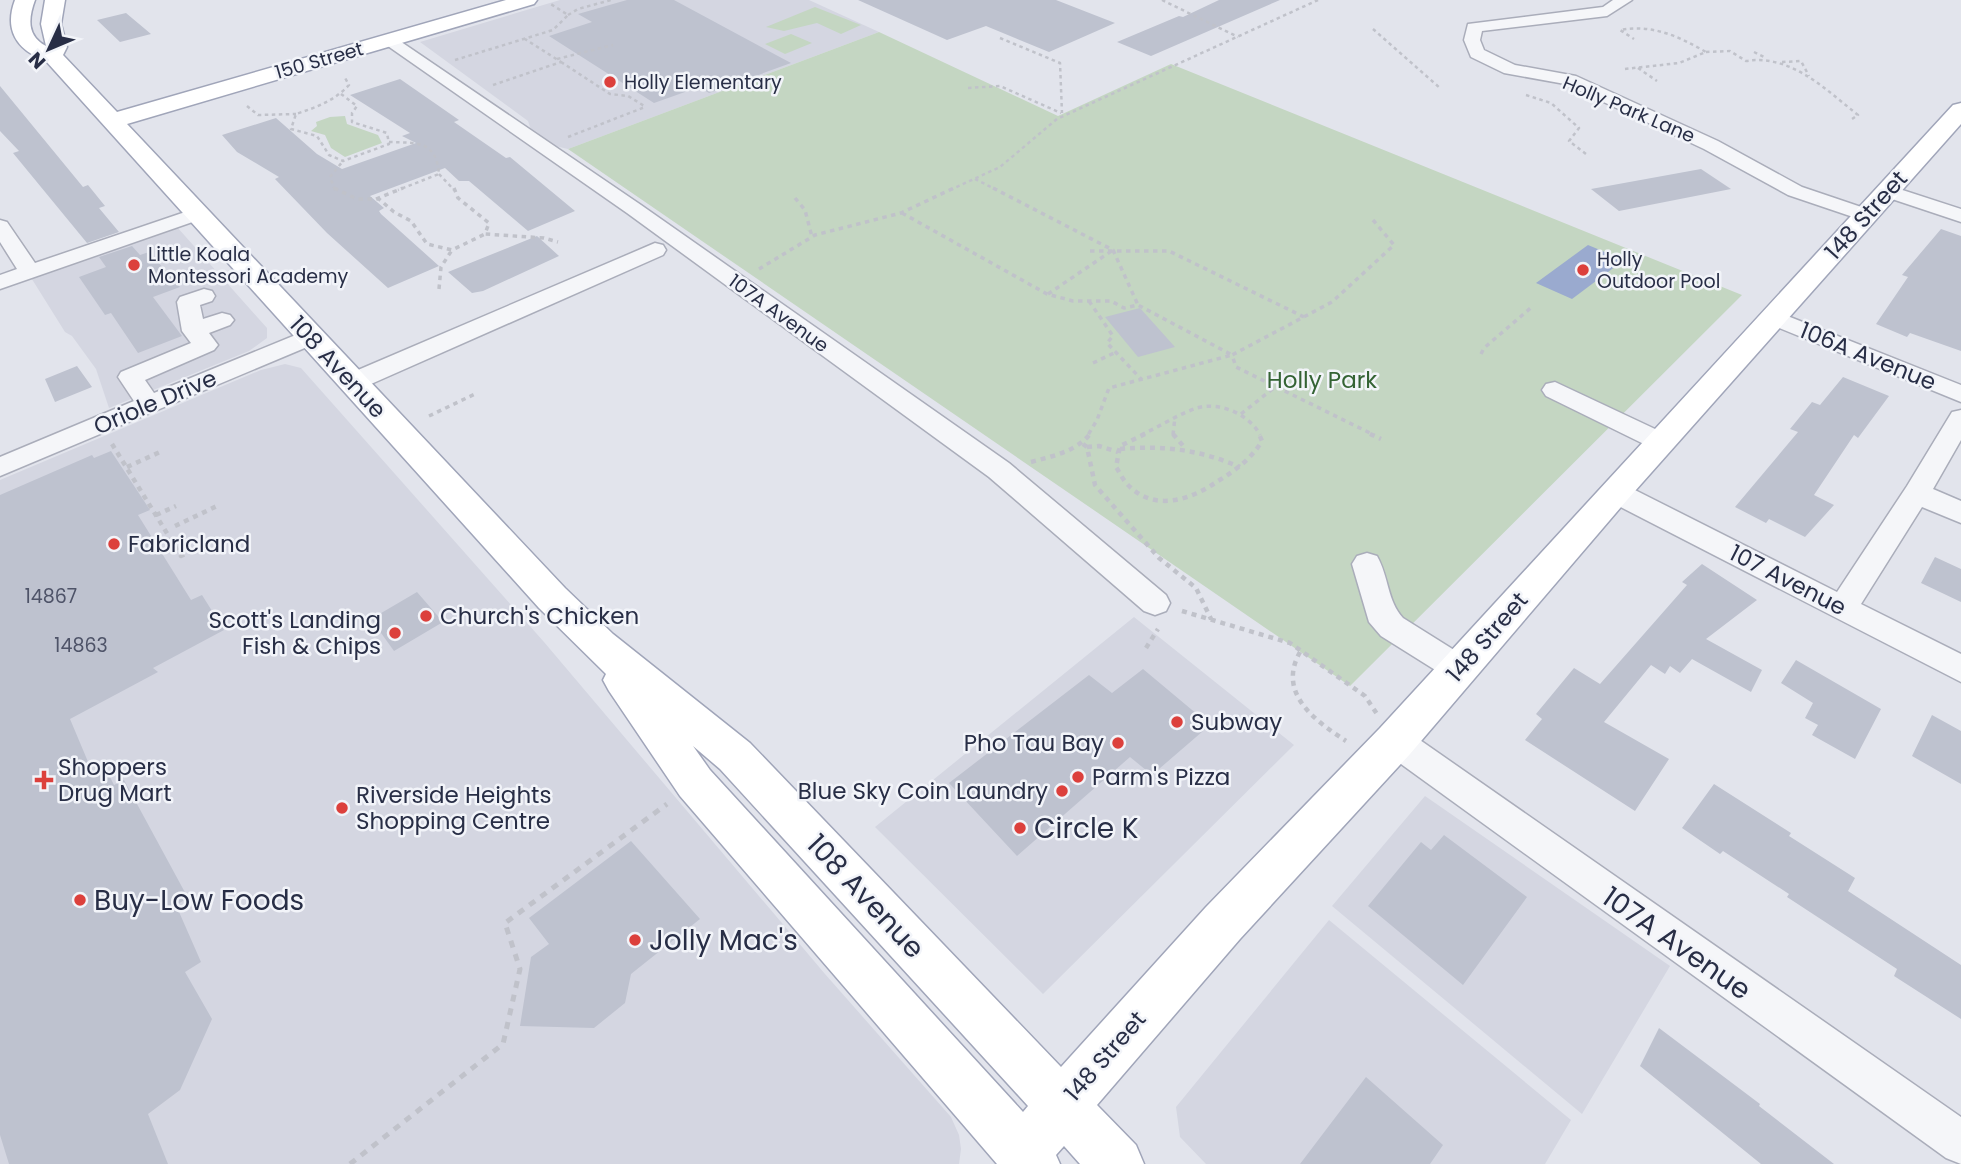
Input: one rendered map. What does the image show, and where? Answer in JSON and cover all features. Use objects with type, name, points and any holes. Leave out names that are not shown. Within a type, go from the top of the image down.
[{"type":"main road","name":"108 Avenue","points":[[24,0],[18,15],[18,26],[37,52],[52,56],[599,645],[735,756],[1117,1164]]},
{"type":"main road","name":"150 Street","points":[[112,121],[527,0]]},
{"type":"main road","points":[[50,5],[51,29],[57,47],[52,56]]},
{"type":"main road","name":"148 Street","points":[[1023,1160],[1063,1105],[1223,923],[1395,741],[1615,492],[1961,110]]},
{"type":"main road","name":"108 Avenue","points":[[599,645],[695,783],[1023,1160]]},
{"type":"street","name":"Holly Park Lane","points":[[1624,0],[1607,11],[1474,27],[1472,40],[1477,53],[1499,65],[1570,80],[1711,145],[1795,191],[1961,216]]},
{"type":"street","name":"107A Avenue","points":[[391,40],[634,209],[999,470],[1155,603]]},
{"type":"street","points":[[0,282],[39,274],[201,218]]},
{"type":"street","points":[[0,226],[39,274]]},
{"type":"street","points":[[353,382],[655,250]]},
{"type":"street","points":[[149,405],[130,377],[206,345],[194,331],[188,302],[204,296]]},
{"type":"street","name":"106A Avenue","points":[[1775,317],[1961,394]]},
{"type":"street","points":[[194,331],[222,320]]},
{"type":"street","name":"Oriole Drive","points":[[0,467],[311,337]]},
{"type":"street","points":[[142,362],[170,350],[176,358]]},
{"type":"street","points":[[1555,390],[1661,442]]},
{"type":"street","points":[[1843,608],[1917,493],[1961,418]]},
{"type":"street","name":"107 Avenue","points":[[1615,492],[1961,669]]},
{"type":"street","points":[[1917,493],[1961,513]]},
{"type":"street","points":[[1367,564],[1380,614],[1392,627],[1459,669]]},
{"type":"street","name":"107A Avenue","points":[[1395,741],[1961,1143]]},
{"type":"path","points":[[454,60],[553,30],[568,15],[611,0]]},
{"type":"path","points":[[1162,0],[1238,37]]},
{"type":"path","points":[[752,274],[783,252],[812,237],[901,213],[1000,167],[1064,114],[1318,0]]},
{"type":"path","points":[[549,3],[568,15]]},
{"type":"path","points":[[1373,29],[1440,88]]},
{"type":"path","points":[[1634,39],[1620,30],[1646,29],[1674,34],[1706,52]]},
{"type":"path","points":[[525,38],[610,94],[628,96],[646,107],[559,140]]},
{"type":"path","points":[[1000,38],[1060,63],[1064,114]]},
{"type":"path","points":[[557,59],[613,45]]},
{"type":"path","points":[[1625,69],[1679,63],[1706,52],[1730,51],[1746,61],[1766,58]]},
{"type":"path","points":[[1754,52],[1809,76],[1858,115],[1852,119]]},
{"type":"path","points":[[1777,62],[1801,61],[1809,76]]},
{"type":"path","points":[[485,88],[561,62]]},
{"type":"path","points":[[1638,68],[1657,80]]},
{"type":"path","points":[[247,106],[258,115],[296,114],[335,102],[349,85],[344,76]]},
{"type":"path","points":[[968,88],[1000,86],[1064,114]]},
{"type":"path","points":[[1516,92],[1551,103],[1579,128],[1569,141],[1586,153]]},
{"type":"path","points":[[341,94],[357,106],[352,113],[352,122],[387,133],[389,144],[343,161],[330,177],[335,191],[357,200],[376,199],[439,174]]},
{"type":"path","points":[[296,114],[291,129],[317,136],[329,155],[343,161]]},
{"type":"path","points":[[388,142],[429,147],[437,154],[439,174],[453,187],[458,198],[489,223],[485,234]]},
{"type":"path","points":[[974,179],[1113,250],[1138,306]]},
{"type":"path","points":[[795,198],[807,214],[812,237]]},
{"type":"path","points":[[376,199],[411,221],[427,244],[452,250]]},
{"type":"path","points":[[901,213],[1047,294],[1073,301],[1111,301],[1124,307],[1138,306],[1232,355],[1236,368],[1381,439]]},
{"type":"path","points":[[1211,619],[1196,588],[1159,558],[1095,485],[1085,446],[1095,429],[1109,388],[1232,355],[1261,337],[1332,303],[1394,245],[1373,220]]},
{"type":"path","points":[[439,289],[441,267],[452,250],[485,234],[558,242]]},
{"type":"path","points":[[1047,294],[1113,250]]},
{"type":"path","points":[[1090,251],[1169,251],[1304,318]]},
{"type":"path","points":[[1088,300],[1113,336],[1107,343],[1143,380]]},
{"type":"path","points":[[1481,355],[1484,348],[1532,306]]},
{"type":"path","points":[[1093,363],[1114,353]]},
{"type":"path","points":[[1241,414],[1275,387]]},
{"type":"path","points":[[429,416],[477,393]]},
{"type":"path","points":[[1199,407],[1226,408],[1241,414],[1254,423],[1262,441],[1241,468],[1196,496],[1164,500],[1142,494],[1128,484],[1116,467],[1118,450],[1129,440],[1175,417],[1199,407]]},
{"type":"path","points":[[1175,417],[1173,435],[1185,448]]},
{"type":"path","points":[[1023,464],[1085,446],[1118,450],[1172,445],[1241,468]]},
{"type":"path","points":[[116,451],[181,556],[192,551]]},
{"type":"path","points":[[127,467],[160,452]]},
{"type":"path","points":[[156,515],[176,506]]},
{"type":"path","points":[[175,526],[217,506]]},
{"type":"path","points":[[1155,603],[1290,643],[1365,696],[1395,741]]},
{"type":"path","points":[[1300,652],[1294,659],[1290,677],[1298,699],[1328,729],[1346,741]]},
{"type":"path","points":[[350,1164],[503,1044],[520,969],[505,923],[695,783]]},
{"type":"shaded area","name":"Holly Elementary","points":[[560,0],[809,0],[879,32],[568,149],[555,146],[531,130],[528,121],[420,42]]},
{"type":"shaded area","points":[[177,227],[267,328],[267,338],[249,351],[109,408],[96,369],[72,336],[65,332],[30,276]]},
{"type":"shaded area","name":"Riverside Heights Shopping Centre","points":[[285,364],[301,368],[544,642],[825,974],[951,1117],[959,1135],[959,1164],[0,1164],[0,480],[261,370]]},
{"type":"shaded area","points":[[1134,617],[1294,745],[1043,994],[875,827]]},
{"type":"shaded area","points":[[1425,796],[1670,966],[1582,1114],[1332,906]]},
{"type":"shaded area","points":[[1329,920],[1571,1120],[1545,1164],[1206,1164],[1180,1137],[1176,1107]]},
{"type":"green space","points":[[815,7],[861,25],[841,34],[817,23],[784,31],[766,27]]},
{"type":"green space","name":"Holly Park","points":[[879,32],[1058,116],[1171,64],[1742,295],[1350,686],[568,149]]},
{"type":"green space","points":[[791,34],[812,43],[785,54],[765,44]]},
{"type":"green space","points":[[345,116],[347,124],[378,135],[382,143],[345,157],[331,148],[325,135],[311,131],[317,126],[316,122]]},
{"type":"water","points":[[1588,245],[1624,260],[1572,299],[1536,283]]},
{"type":"building","points":[[627,0],[674,0],[791,63],[709,93],[699,87],[654,103],[549,36],[592,22],[578,14]]},
{"type":"building","points":[[858,0],[1056,0],[1115,23],[1049,52],[986,26],[947,40]]},
{"type":"building","points":[[1219,0],[1280,0],[1151,56],[1117,42],[1179,16],[1183,17]]},
{"type":"building","points":[[126,13],[151,34],[120,42],[97,20]]},
{"type":"building","points":[[400,79],[459,120],[454,122],[506,158],[510,157],[575,211],[528,231],[469,181],[459,181],[445,168],[370,196],[384,208],[379,211],[381,214],[439,266],[388,288],[327,233],[275,179],[279,177],[237,152],[222,135],[276,118],[317,154],[342,169],[416,143],[402,136],[410,133],[350,95]]},
{"type":"building","points":[[0,86],[83,187],[88,185],[105,206],[99,208],[119,232],[87,243],[13,153],[19,151],[0,131]]},
{"type":"building","points":[[1701,169],[1731,189],[1619,211],[1591,189]]},
{"type":"building","points":[[1941,229],[1961,236],[1961,351],[1910,333],[1907,337],[1876,324],[1908,277],[1902,275]]},
{"type":"building","points":[[537,236],[559,256],[483,291],[472,293],[448,272]]},
{"type":"building","points":[[132,246],[140,255],[149,252],[180,287],[153,297],[182,336],[138,353],[111,313],[105,315],[79,277],[106,267],[99,257]]},
{"type":"building","points":[[1140,308],[1175,347],[1138,357],[1105,317]]},
{"type":"building","points":[[77,366],[92,387],[55,402],[45,379]]},
{"type":"building","points":[[1843,377],[1889,396],[1858,438],[1854,435],[1814,495],[1834,505],[1805,537],[1769,519],[1766,523],[1735,507],[1798,432],[1790,429],[1812,402],[1820,405]]},
{"type":"building","points":[[111,451],[150,510],[138,515],[191,600],[202,595],[224,630],[153,668],[158,672],[70,719],[94,776],[106,769],[114,785],[124,780],[188,898],[176,905],[201,962],[185,972],[212,1019],[180,1090],[148,1114],[168,1164],[9,1164],[0,1135],[0,495],[92,455],[94,458]]},
{"type":"building","points":[[1935,557],[1961,569],[1961,602],[1921,583]]},
{"type":"building","points":[[1702,564],[1757,600],[1706,639],[1762,670],[1751,692],[1692,659],[1680,673],[1670,666],[1665,674],[1651,665],[1604,722],[1669,759],[1635,811],[1525,740],[1542,719],[1536,714],[1574,668],[1600,684],[1687,585],[1682,582]]},
{"type":"building","points":[[417,592],[443,622],[394,651],[371,619]]},
{"type":"building","points":[[1796,660],[1881,709],[1855,759],[1812,735],[1818,725],[1805,718],[1813,703],[1781,683]]},
{"type":"building","points":[[1143,669],[1210,725],[1152,775],[1130,757],[1017,856],[949,783],[1089,675],[1112,693]]},
{"type":"building","points":[[1932,715],[1961,731],[1961,784],[1912,756]]},
{"type":"building","points":[[1714,784],[1855,878],[1848,891],[1961,965],[1961,1019],[1894,976],[1897,969],[1787,897],[1789,894],[1723,851],[1720,854],[1682,828]]},
{"type":"building","points":[[1444,835],[1527,897],[1463,985],[1368,906],[1421,842],[1431,850]]},
{"type":"building","points":[[631,841],[700,919],[631,974],[625,1003],[594,1028],[520,1026],[531,957],[549,944],[529,918]]},
{"type":"building","points":[[1659,1028],[1834,1164],[1761,1164],[1640,1066]]},
{"type":"building","points":[[1366,1077],[1443,1145],[1430,1164],[1300,1164]]},
{"type":"place","name":"Holly Elementary","points":[[610,82]]},
{"type":"place","name":"Little Koala Montessori Academy","points":[[134,265]]},
{"type":"place","name":"Holly Outdoor Pool","points":[[1583,270]]},
{"type":"place","name":"Fabricland","points":[[114,544]]},
{"type":"place","name":"Church's Chicken","points":[[426,616]]},
{"type":"place","name":"Scott's Landing Fish & Chips","points":[[395,633]]},
{"type":"place","name":"Subway","points":[[1177,722]]},
{"type":"place","name":"Pho Tau Bay","points":[[1118,743]]},
{"type":"place","name":"Parm's Pizza","points":[[1078,777]]},
{"type":"place","name":"Shoppers Drug Mart","points":[[44,780]]},
{"type":"place","name":"Blue Sky Coin Laundry","points":[[1062,791]]},
{"type":"place","name":"Riverside Heights Shopping Centre","points":[[342,808]]},
{"type":"place","name":"Circle K","points":[[1020,828]]},
{"type":"place","name":"Buy-Low Foods","points":[[80,900]]},
{"type":"place","name":"Jolly Mac's","points":[[635,940]]}]
